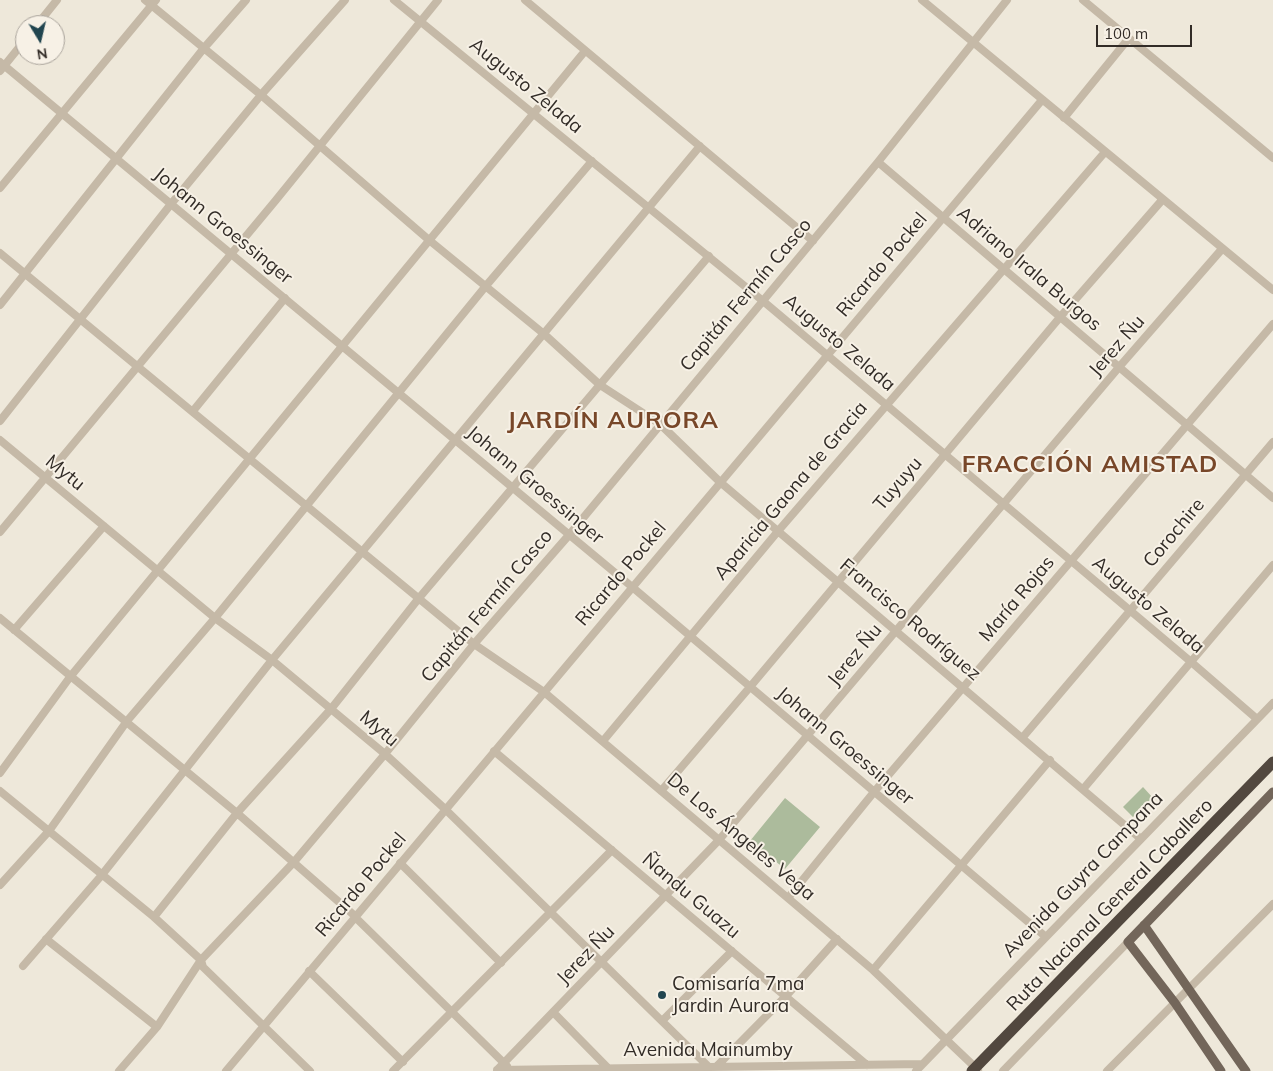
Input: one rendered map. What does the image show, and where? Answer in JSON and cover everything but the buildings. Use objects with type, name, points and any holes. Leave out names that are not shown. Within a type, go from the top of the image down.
[{"type":"highway","name":"Ruta Nacional General Caballero","points":[[975,1070],[1273,762]]},
{"type":"main road","points":[[1221,1071],[1175,1003],[1128,942],[1273,792]]},
{"type":"main road","points":[[1144,925],[1246,1071]]},
{"type":"street","points":[[45,15],[57,0]]},
{"type":"street","points":[[0,305],[204,48],[246,0]]},
{"type":"street","points":[[0,421],[171,204],[261,95],[345,0]]},
{"type":"street","name":"Augusto Zelada","points":[[394,0],[828,355],[1131,610],[1257,719]]},
{"type":"street","points":[[0,532],[46,479],[438,0]]},
{"type":"street","points":[[525,0],[813,241]]},
{"type":"street","points":[[922,0],[1273,290]]},
{"type":"street","name":"Capitán Fermín Casco","points":[[119,1071],[157,1027],[202,960],[294,862],[474,644],[569,535],[878,162],[1007,0]]},
{"type":"street","points":[[1083,0],[1273,158]]},
{"type":"street","points":[[0,188],[151,2]]},
{"type":"street","name":"Francisco Rodríguez","points":[[151,2],[429,240],[544,334],[600,385],[660,424],[720,482],[1141,838]]},
{"type":"street","points":[[1064,118],[1129,38]]},
{"type":"street","points":[[1,66],[15,51]]},
{"type":"street","points":[[0,773],[70,677],[585,51]]},
{"type":"street","name":"Johann Groessinger","points":[[1,66],[231,253],[631,586],[1046,937]]},
{"type":"street","name":"Ricardo Pockel","points":[[226,1071],[631,586],[1042,100]]},
{"type":"street","points":[[23,966],[101,876],[272,660],[457,441],[700,146]]},
{"type":"street","name":"Aparicia Gaona de Gracia","points":[[603,742],[886,404],[1105,152]]},
{"type":"street","points":[[0,885],[49,831],[127,721],[215,618],[485,287],[592,161]]},
{"type":"street","name":"Adriano Irala Burgos","points":[[878,162],[1273,498]]},
{"type":"street","name":"Tuyuyu","points":[[661,790],[750,687],[1061,316],[1163,199]]},
{"type":"street","name":"Jerez Ñu","points":[[503,1068],[553,1012],[719,840],[1120,366],[1222,249]]},
{"type":"street","name":"De Los Ángeles Vega","points":[[0,253],[474,644],[544,692],[661,790],[873,970],[947,1039],[975,1070]]},
{"type":"street","points":[[154,917],[237,813],[331,709],[420,598],[709,256]]},
{"type":"street","points":[[193,411],[285,298]]},
{"type":"street","name":"María Rojas","points":[[788,898],[874,792],[1273,324]]},
{"type":"street","name":"Mytu","points":[[0,440],[215,618],[272,660],[385,754],[446,809],[712,1068]]},
{"type":"street","name":"Corochire","points":[[1023,737],[1273,442]]},
{"type":"street","points":[[14,630],[104,526]]},
{"type":"street","points":[[1084,788],[1273,564]]},
{"type":"street","points":[[0,618],[70,677],[127,721],[294,862],[355,917],[453,1012],[503,1068]]},
{"type":"street","name":"Avenida Guyra Campana","points":[[916,1071],[1273,702]]},
{"type":"street","name":"Ñandu Guazu","points":[[494,751],[867,1065]]},
{"type":"street","points":[[873,970],[1050,760]]},
{"type":"street","points":[[0,791],[101,876],[154,917],[202,960],[203,967],[310,1071]]},
{"type":"street","points":[[394,1071],[612,850]]},
{"type":"street","points":[[400,863],[501,963]]},
{"type":"street","points":[[1107,1071],[1273,904]]},
{"type":"street","points":[[46,939],[157,1027]]},
{"type":"street","points":[[712,1068],[786,996],[837,939]]},
{"type":"street","points":[[1003,1071],[1128,942]]},
{"type":"street","points":[[662,1021],[732,951]]},
{"type":"street","points":[[309,971],[403,1062]]},
{"type":"street","points":[[553,1012],[607,1067]]},
{"type":"street","name":"Avenida Mainumby","points":[[503,1068],[815,1068],[922,1064]]},
{"type":"green space","points":[[1143,787],[1153,798],[1133,817],[1123,807]]},
{"type":"green space","points":[[785,798],[820,827],[785,869],[750,841]]},
{"type":"place","name":"Comisaría 7ma Jardin Aurora","points":[[662,995]]},
{"type":"district","name":"JARDÍN AURORA","points":[[613,421]]},
{"type":"district","name":"FRACCIÓN AMISTAD","points":[[1090,465]]}]
